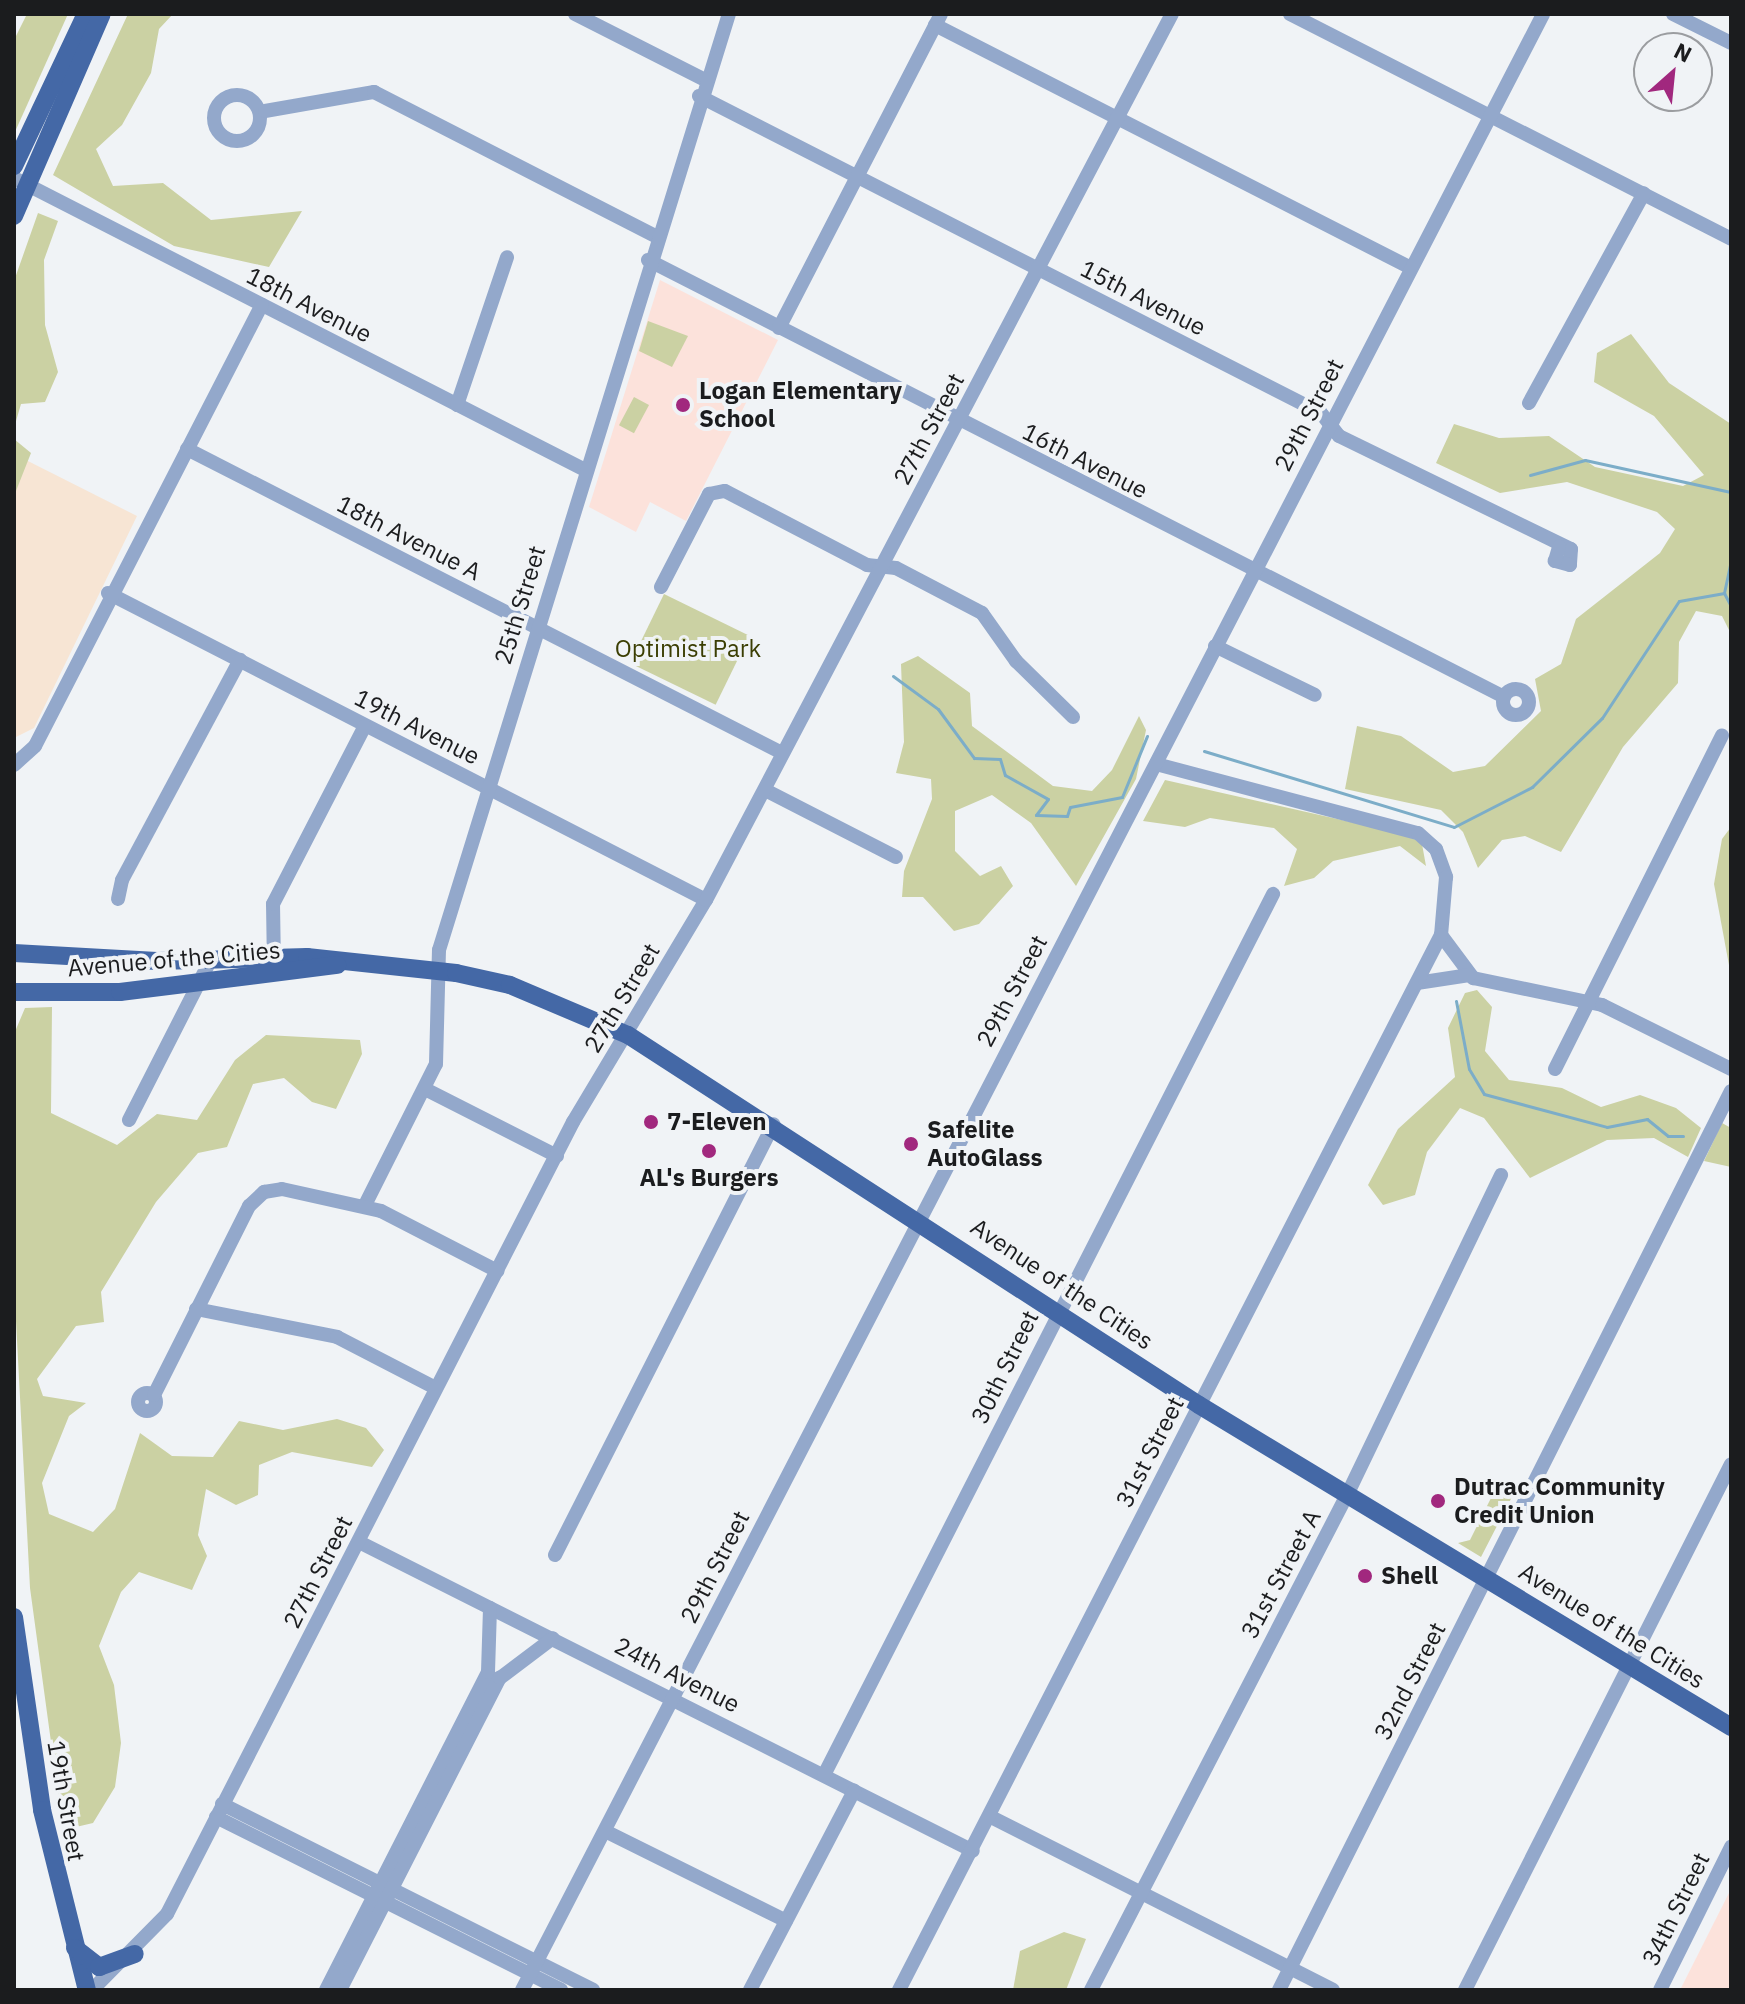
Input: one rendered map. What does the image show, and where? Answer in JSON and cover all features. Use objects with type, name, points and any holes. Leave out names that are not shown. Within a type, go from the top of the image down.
[{"type":"main road","points":[[14,166],[86,14]]},
{"type":"main road","points":[[14,216],[20,182],[102,14]]},
{"type":"main road","points":[[14,941],[211,959]]},
{"type":"main road","name":"Avenue of the Cities","points":[[14,953],[436,970],[510,985],[628,1035],[774,1124],[1199,1405],[1731,1727]]},
{"type":"main road","name":"Avenue of the Cities","points":[[14,992],[55,993],[201,979],[273,965]]},
{"type":"main road","points":[[14,1004],[55,993]]},
{"type":"main road","name":"19th Street","points":[[14,1617],[40,1800],[74,1948],[90,1990]]},
{"type":"main road","points":[[74,1948],[99,1967],[135,1954]]},
{"type":"street","points":[[575,14],[705,80]]},
{"type":"street","name":"25th Street","points":[[365,1205],[425,1089],[438,1054],[436,970],[485,787],[699,96],[729,14]]},
{"type":"street","name":"27th Street","points":[[90,1990],[135,1954],[167,1914],[557,1156],[706,900],[1172,14]]},
{"type":"street","points":[[1290,14],[1731,239]]},
{"type":"street","name":"29th Street","points":[[522,1990],[918,1218],[1543,14]]},
{"type":"street","points":[[1673,14],[1731,43]]},
{"type":"street","points":[[779,328],[938,20],[1117,119],[1411,268]]},
{"type":"street","points":[[265,111],[374,92],[655,236]]},
{"type":"street","name":"15th Avenue","points":[[699,96],[857,175],[1329,424],[1339,436],[1559,547]]},
{"type":"street","name":"18th Avenue","points":[[20,182],[585,470]]},
{"type":"street","points":[[1529,403],[1644,193]]},
{"type":"street","points":[[457,405],[507,257]]},
{"type":"street","name":"16th Avenue","points":[[648,260],[1504,697]]},
{"type":"street","points":[[14,765],[35,746],[108,593],[262,305]]},
{"type":"street","name":"18th Avenue A","points":[[187,449],[782,753]]},
{"type":"street","points":[[661,587],[715,489],[982,613],[1016,661],[1073,717]]},
{"type":"street","name":"19th Avenue","points":[[108,593],[706,900]]},
{"type":"street","points":[[1215,646],[1315,695]]},
{"type":"street","points":[[118,899],[122,880],[240,660]]},
{"type":"street","points":[[273,965],[273,904],[365,726]]},
{"type":"street","points":[[1555,1069],[1722,735]]},
{"type":"street","points":[[1156,764],[1418,833],[1441,856],[1446,877],[1441,935],[1469,975],[1489,986],[1589,1001],[1731,1069]]},
{"type":"street","points":[[765,790],[896,857]]},
{"type":"street","name":"30th Street","points":[[824,1775],[1057,1309],[1273,894]]},
{"type":"street","name":"31st Street","points":[[899,1990],[991,1817],[1441,935]]},
{"type":"street","points":[[129,1120],[211,959]]},
{"type":"street","points":[[1417,983],[1469,975]]},
{"type":"street","points":[[425,1089],[557,1156]]},
{"type":"street","name":"32nd Street","points":[[1279,1990],[1731,1091]]},
{"type":"street","points":[[555,1555],[774,1124]]},
{"type":"street","name":"31st Street A","points":[[1091,1990],[1348,1493],[1501,1175]]},
{"type":"street","points":[[154,1395],[196,1309],[264,1192],[365,1205],[497,1271]]},
{"type":"street","points":[[196,1309],[337,1337],[436,1388]]},
{"type":"street","points":[[1465,1990],[1731,1464]]},
{"type":"street","name":"24th Avenue","points":[[359,1542],[973,1851]]},
{"type":"street","points":[[340,1990],[488,1672],[490,1608]]},
{"type":"street","points":[[326,1990],[384,1892],[500,1678],[553,1638]]},
{"type":"street","points":[[750,1990],[854,1791]]},
{"type":"street","points":[[219,1810],[534,1968],[593,1990]]},
{"type":"street","points":[[991,1817],[1333,1990]]},
{"type":"street","points":[[605,1831],[786,1921]]},
{"type":"street","name":"34th Street","points":[[1660,1990],[1731,1847]]},
{"type":"street","points":[[534,1968],[561,1990]]},
{"type":"shaded area","name":"Logan Elementary School","points":[[660,280],[778,340],[686,521],[650,502],[636,532],[589,507]]},
{"type":"shaded area","points":[[14,454],[137,516],[34,728],[14,738]]},
{"type":"shaded area","points":[[1731,1889],[1731,1990],[1680,1990]]},
{"type":"green space","points":[[27,14],[68,14],[14,134],[14,40]]},
{"type":"green space","points":[[128,14],[173,14],[159,29],[151,73],[122,125],[96,149],[113,186],[163,183],[211,220],[302,211],[269,267],[174,246],[53,175]]},
{"type":"green space","points":[[38,213],[58,221],[44,260],[45,325],[58,372],[45,402],[21,404],[14,428],[14,281]]},
{"type":"green space","points":[[648,321],[688,336],[672,367],[639,351]]},
{"type":"green space","points":[[1631,334],[1669,383],[1731,424],[1731,634],[1722,616],[1696,611],[1679,642],[1678,683],[1623,747],[1561,852],[1525,836],[1502,840],[1478,868],[1463,832],[1441,810],[1345,789],[1357,726],[1401,736],[1453,772],[1485,766],[1541,711],[1535,679],[1561,664],[1576,619],[1660,553],[1675,529],[1657,512],[1567,482],[1500,493],[1436,463],[1454,424],[1499,438],[1549,436],[1595,467],[1683,486],[1704,475],[1654,416],[1594,382],[1597,353]]},
{"type":"green space","points":[[634,397],[649,405],[634,433],[619,425]]},
{"type":"green space","points":[[14,439],[31,453],[14,496]]},
{"type":"green space","name":"Optimist Park","points":[[664,594],[749,636],[716,705],[630,663]]},
{"type":"green space","points":[[918,656],[970,693],[972,726],[1053,786],[1092,791],[1112,770],[1139,716],[1146,730],[1136,779],[1076,886],[1031,823],[992,795],[955,811],[955,851],[980,876],[1001,866],[1013,886],[979,924],[954,931],[923,897],[902,897],[904,871],[932,799],[931,779],[896,773],[904,742],[901,664]]},
{"type":"green space","points":[[1165,780],[1408,835],[1422,844],[1426,866],[1400,846],[1333,861],[1314,878],[1284,886],[1297,849],[1274,828],[1210,818],[1185,827],[1143,821]]},
{"type":"green space","points":[[1731,827],[1731,976],[1714,884],[1722,839]]},
{"type":"green space","points":[[1477,990],[1492,1007],[1485,1051],[1509,1080],[1562,1088],[1601,1107],[1640,1095],[1676,1108],[1701,1128],[1688,1157],[1654,1138],[1607,1140],[1530,1178],[1484,1118],[1460,1108],[1427,1152],[1415,1195],[1383,1205],[1368,1185],[1398,1129],[1455,1077],[1448,1028],[1465,993]]},
{"type":"green space","points":[[52,1007],[51,1113],[117,1145],[157,1114],[197,1120],[235,1060],[266,1035],[360,1040],[362,1054],[336,1109],[312,1102],[284,1078],[253,1084],[227,1147],[198,1153],[156,1202],[101,1292],[104,1322],[76,1326],[37,1379],[43,1396],[86,1403],[69,1416],[42,1483],[49,1514],[93,1532],[115,1509],[140,1433],[172,1456],[213,1457],[239,1421],[283,1430],[337,1419],[366,1428],[384,1450],[372,1467],[292,1452],[259,1465],[258,1495],[236,1505],[206,1489],[198,1535],[207,1556],[192,1590],[139,1572],[121,1592],[99,1646],[114,1685],[121,1743],[115,1787],[93,1823],[63,1830],[30,1588],[14,1283],[14,1034],[25,1008]]},
{"type":"green space","points":[[1722,1123],[1731,1128],[1731,1167],[1704,1161]]},
{"type":"green space","points":[[1489,1478],[1515,1491],[1481,1557],[1458,1543],[1470,1540],[1495,1490],[1486,1487]]},
{"type":"green space","points":[[1064,1932],[1086,1939],[1066,1990],[1013,1990],[1020,1951]]},
{"type":"waterway","points":[[1530,475],[1585,460],[1731,492]]},
{"type":"waterway","points":[[1204,751],[1454,827],[1532,787],[1602,718],[1679,601],[1724,593],[1731,561]]},
{"type":"waterway","points":[[1724,593],[1731,606]]},
{"type":"waterway","points":[[893,676],[938,709],[974,758],[1000,759],[1005,775],[1048,799],[1036,815],[1067,816],[1070,807],[1122,797],[1147,736]]},
{"type":"waterway","points":[[1456,1001],[1469,1069],[1484,1094],[1607,1127],[1647,1119],[1668,1136],[1683,1136]]},
{"type":"place","name":"Logan Elementary School","points":[[683,405]]},
{"type":"place","name":"7-Eleven","points":[[651,1122]]},
{"type":"place","name":"Safelite AutoGlass","points":[[911,1144]]},
{"type":"place","name":"AL's Burgers","points":[[709,1151]]},
{"type":"place","name":"Dutrac Community Credit Union","points":[[1438,1501]]},
{"type":"place","name":"Shell","points":[[1365,1576]]}]
